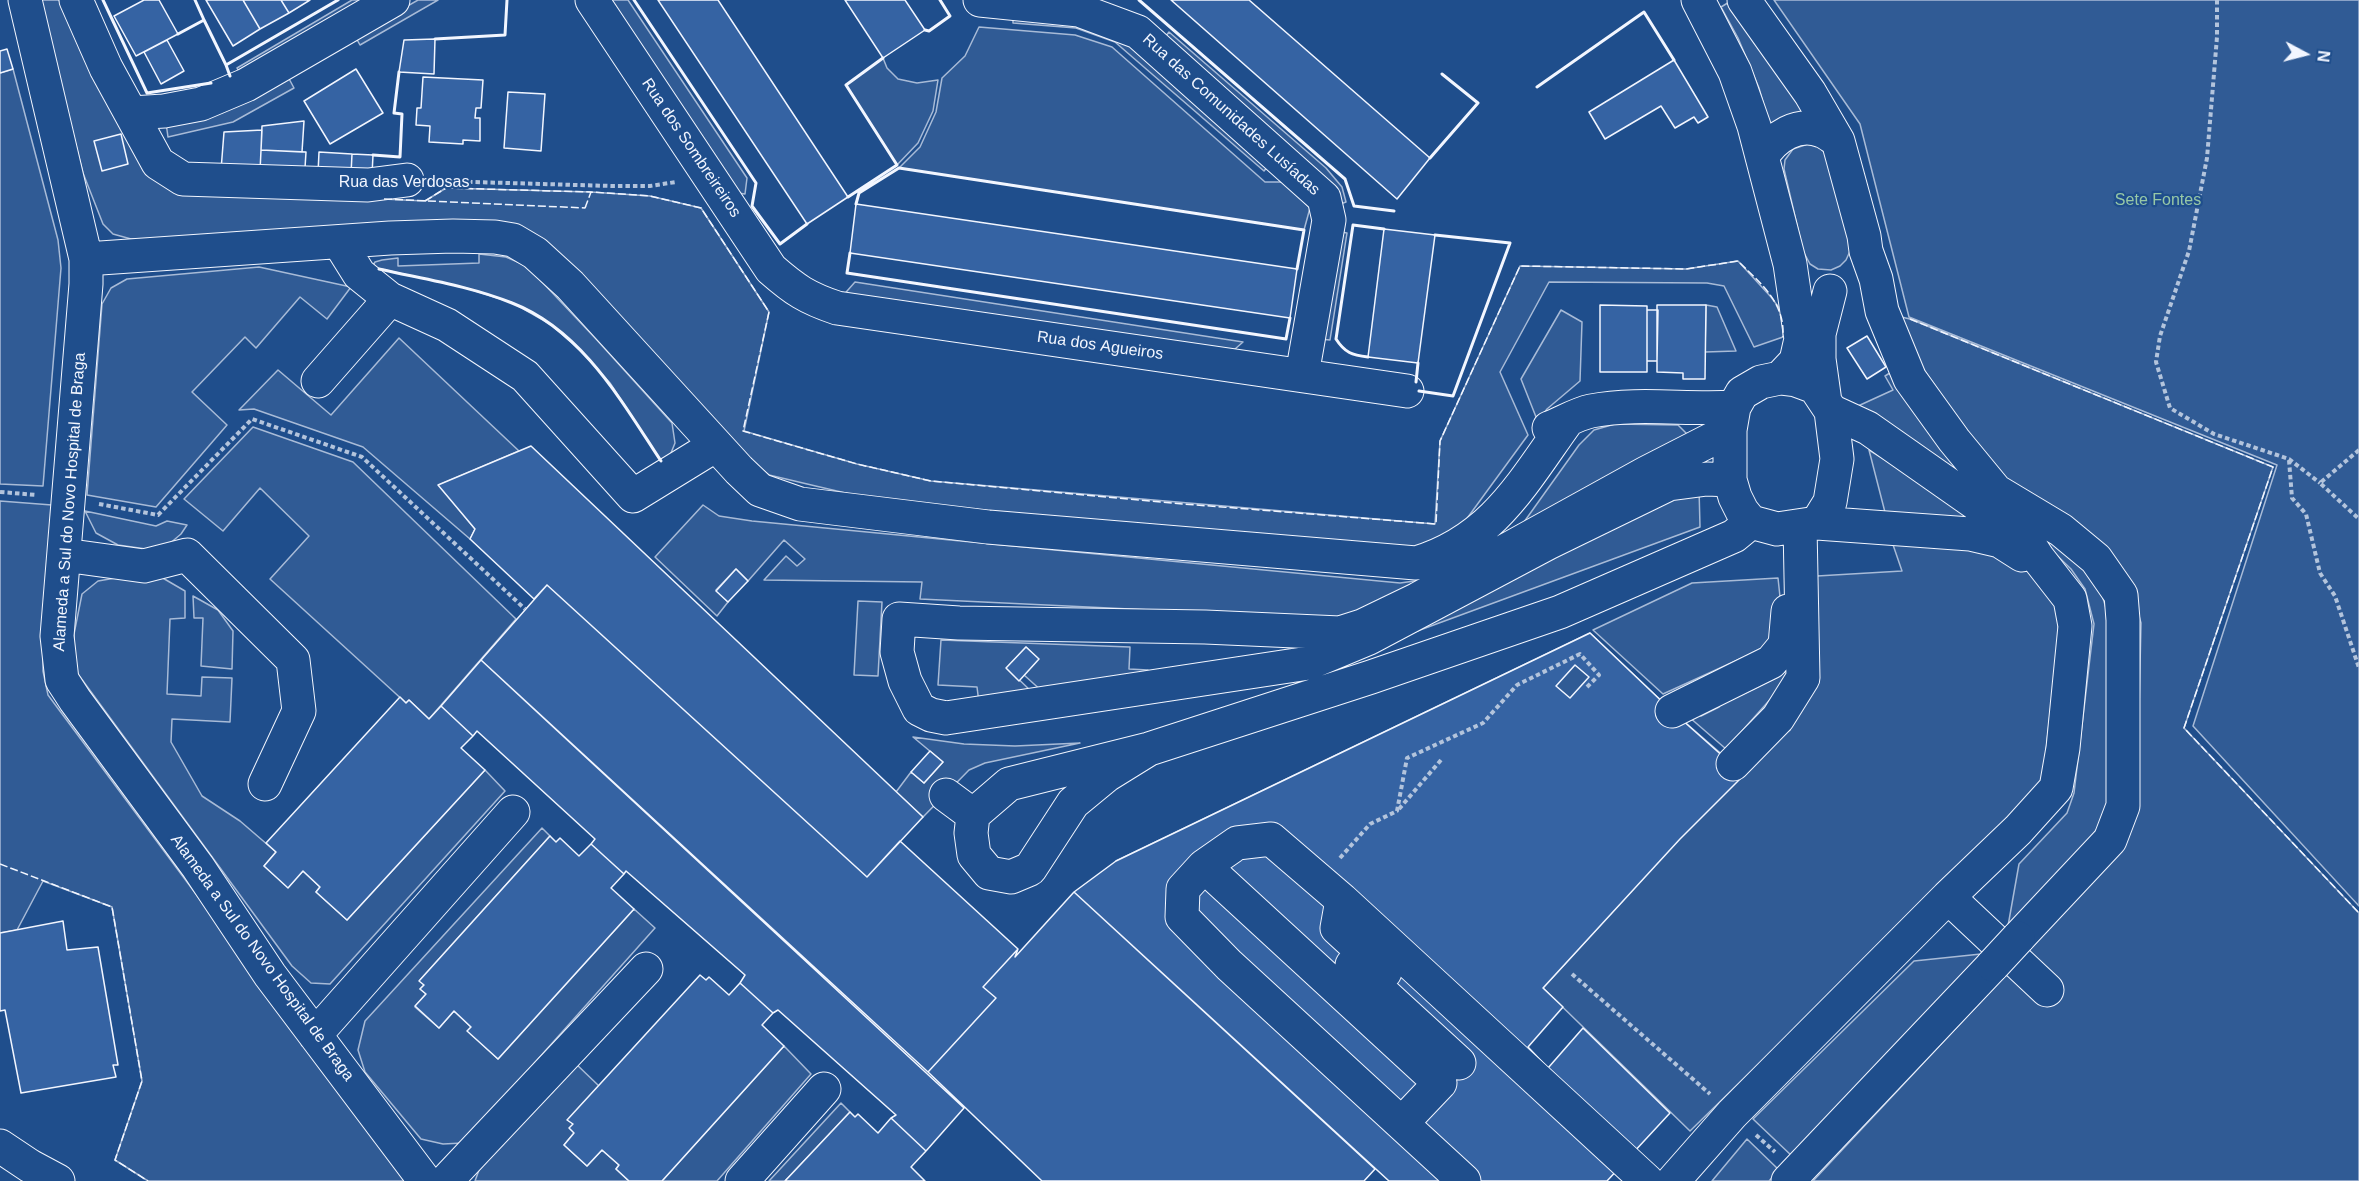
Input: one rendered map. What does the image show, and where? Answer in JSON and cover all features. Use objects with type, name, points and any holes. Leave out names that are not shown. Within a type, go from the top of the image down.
[{"type":"street","name":"Alameda a Sul do Novo Hospital de Braga","points":[[25,0],[86,259],[86,284],[57,636],[62,680],[198,867],[270,975],[425,1181]]},
{"type":"street","name":"Rua das Verdosas","points":[[76,0],[106,68],[158,163],[183,179],[368,185],[407,180]]},
{"type":"street","points":[[132,113],[164,111],[201,104],[246,84],[393,0]]},
{"type":"street","name":"Rua dos Sombreireiros","points":[[592,0],[771,269],[796,291]]},
{"type":"street","name":"Rua das Comunidades Lusíadas","points":[[980,0],[1082,5],[1138,32],[1324,198],[1329,220],[1302,375]]},
{"type":"street","name":"Rua das Comunidades Lusíadas","points":[[1117,0],[1129,12],[1138,32]]},
{"type":"street","points":[[1698,0],[1735,72],[1762,157],[1790,264],[1799,312],[1801,339],[1796,361],[1780,378]]},
{"type":"street","points":[[1744,0],[1810,93],[1838,141],[1866,251],[1876,279],[1882,311],[1910,379],[1954,440],[1996,491],[2061,530],[2096,559],[2121,595],[2123,620],[2123,806],[2110,840],[1993,965],[1782,1167]]},
{"type":"street","points":[[1762,157],[1770,144],[1781,135],[1793,130],[1822,130],[1838,141]]},
{"type":"street","points":[[86,259],[453,236],[513,240],[535,253],[570,285],[760,490],[800,504],[988,527],[1416,563],[1439,556],[1461,544],[1496,491],[1544,430],[1589,411],[1624,407],[1704,409],[1732,419]]},
{"type":"street","points":[[339,242],[359,274],[390,299],[447,325],[525,376],[633,496],[716,445]]},
{"type":"street","points":[[1673,1181],[1732,1114],[2018,830],[2056,788],[2063,748],[2075,626],[2070,599],[2037,558],[2025,538],[1868,428],[1828,406],[1815,387],[1796,380],[1780,378],[1761,382],[1742,393],[1732,419],[1728,458],[1730,480],[1735,497],[1742,511],[1786,525],[1830,502],[1837,459],[1828,406],[1820,359],[1819,334],[1835,290],[1855,279],[1863,267],[1866,251]]},
{"type":"street","points":[[1790,264],[1802,281],[1817,289],[1835,290],[1882,311]]},
{"type":"street","name":"Rua dos Agueiros","points":[[796,291],[837,308],[1407,392]]},
{"type":"street","points":[[318,381],[390,299]]},
{"type":"street","points":[[1730,480],[1707,479],[1669,484],[1548,543],[1370,638],[1309,663],[946,718],[931,715],[919,709],[905,681],[897,652],[899,619],[959,623],[1205,627],[1340,633],[1362,626],[1419,599],[1570,517],[1732,419]]},
{"type":"street","points":[[1672,711],[1771,662],[1785,645],[1789,616],[1785,568],[1786,525]]},
{"type":"street","points":[[1733,764],[1778,718],[1803,678],[1786,525]]},
{"type":"street","points":[[1149,749],[1107,775],[1073,802],[1030,869],[1011,877],[989,873],[974,855],[971,833],[973,815],[1009,784],[1149,749],[1371,677],[1560,612],[1734,536],[1786,525],[1970,534],[2000,541],[2023,556],[2037,558]]},
{"type":"street","points":[[64,555],[144,566],[187,555],[292,660],[299,711],[265,784]]},
{"type":"street","points":[[946,795],[973,815]]},
{"type":"street","points":[[315,1035],[513,812]]},
{"type":"street","points":[[1464,1181],[1229,965],[1182,916],[1183,889],[1204,866],[1238,843],[1270,839],[1330,890],[1636,1171]]},
{"type":"street","points":[[1204,866],[1450,1073]]},
{"type":"street","points":[[1330,890],[1337,928],[1442,1023]]},
{"type":"street","points":[[1948,897],[2047,990]]},
{"type":"street","points":[[1347,960],[1450,1073]]},
{"type":"street","points":[[446,1181],[646,969]]},
{"type":"street","points":[[1402,1123],[1485,1034]]},
{"type":"street","points":[[742,1181],[824,1089]]},
{"type":"street","points":[[0,1146],[17,1174],[58,1181]]},
{"type":"path","points":[[2217,0],[2217,38],[2207,158],[2189,251],[2160,336],[2157,362],[2170,408],[2214,434],[2289,459],[2320,483],[2359,519]]},
{"type":"path","name":"Rua das Verdosas","points":[[407,180],[612,186],[650,186],[670,182],[712,180]]},
{"type":"path","points":[[92,503],[158,515],[252,419],[362,457],[525,609]]},
{"type":"path","points":[[2320,483],[2359,450]]},
{"type":"path","points":[[2289,459],[2292,498],[2306,514],[2320,573],[2335,596],[2359,668]]},
{"type":"path","points":[[0,492],[40,495]]},
{"type":"path","points":[[1397,811],[1407,758],[1483,723],[1517,686],[1580,654],[1599,675],[1587,687]]},
{"type":"path","points":[[1330,890],[1370,824],[1397,811],[1442,760]]},
{"type":"path","points":[[1572,974],[1732,1114],[1782,1167]]},
{"type":"shaded area","points":[[39,0],[59,0],[82,54],[173,189],[425,201],[446,188],[591,192],[650,196],[701,208],[769,312],[744,431],[857,464],[931,481],[1435,524],[1440,441],[1520,266],[1686,269],[1738,261],[1780,309],[1783,337],[1754,347],[1724,286],[1707,283],[1549,282],[1500,372],[1528,435],[1460,528],[1409,550],[875,500],[769,475],[737,449],[536,235],[131,239],[113,234],[103,224],[83,173]]},
{"type":"shaded area","points":[[352,0],[374,0],[242,78],[237,68]]},
{"type":"shaded area","points":[[418,0],[438,0],[360,45],[355,36]]},
{"type":"shaded area","points":[[604,0],[628,0],[747,178],[745,194],[729,192]]},
{"type":"shaded area","name":"Sete Fontes","points":[[1774,0],[2359,0],[2359,906],[2193,726],[2277,465],[1909,317],[1860,124]]},
{"type":"shaded area","points":[[1731,1],[1808,116],[1771,131],[1759,88],[1738,38],[1721,7]]},
{"type":"shaded area","points":[[1013,13],[1121,32],[1271,162],[1264,171],[1115,42],[1076,28],[1013,23]]},
{"type":"shaded area","points":[[979,27],[1075,35],[1112,47],[1265,182],[1283,182],[1310,208],[1304,230],[899,168],[920,147],[936,112],[942,78],[965,56]]},
{"type":"shaded area","points":[[1169,32],[1326,168],[1342,187],[1346,202],[1335,206],[1162,41]]},
{"type":"shaded area","points":[[883,58],[887,68],[898,79],[917,83],[938,80],[933,111],[918,143],[897,165],[846,85]]},
{"type":"shaded area","points":[[13,69],[58,240],[61,268],[43,486],[0,484],[0,73]]},
{"type":"shaded area","points":[[287,75],[294,88],[233,122],[168,137],[166,123]]},
{"type":"shaded area","points":[[1808,144],[1815,145],[1826,152],[1851,249],[1846,260],[1831,270],[1818,269],[1810,264],[1803,251],[1784,169],[1785,160],[1793,149]]},
{"type":"shaded area","points":[[1336,231],[1347,233],[1330,340],[1319,339]]},
{"type":"shaded area","points":[[479,254],[506,257],[527,266],[596,339],[672,423],[675,443],[669,458],[661,461],[610,383],[580,350],[550,324],[513,303],[466,288],[372,267],[375,262],[398,258],[398,266],[479,263]]},
{"type":"shaded area","points":[[259,267],[351,287],[327,319],[300,297],[256,348],[245,337],[192,392],[227,425],[156,507],[87,495],[102,304],[111,288],[127,279]]},
{"type":"shaded area","points":[[855,282],[1243,342],[1226,357],[840,299]]},
{"type":"shaded area","points":[[1706,305],[1717,307],[1736,351],[1705,352]]},
{"type":"shaded area","points":[[1561,310],[1582,322],[1580,381],[1547,409],[1538,422],[1521,379]]},
{"type":"shaded area","points":[[1893,315],[1910,319],[2273,467],[2184,728],[2359,913],[2359,1181],[1813,1181],[2102,872],[2130,828],[2137,799],[2141,623],[2132,592],[1994,470],[1915,357]]},
{"type":"shaded area","points":[[399,338],[519,451],[439,485],[475,529],[470,539],[363,447],[254,409],[239,410],[278,370],[331,415]]},
{"type":"shaded area","points":[[1893,371],[1965,478],[1858,406],[1893,390],[1885,376]]},
{"type":"shaded area","points":[[1615,424],[1678,425],[1695,442],[1524,522],[1579,445],[1594,430]]},
{"type":"shaded area","points":[[253,427],[353,462],[516,619],[429,719],[409,700],[406,703],[270,579],[309,536],[260,488],[223,531],[184,499]]},
{"type":"shaded area","points":[[1869,450],[1995,527],[1887,520]]},
{"type":"shaded area","points":[[1699,488],[1700,527],[1382,644],[1667,492]]},
{"type":"shaded area","points":[[0,501],[52,505],[43,642],[43,671],[48,695],[306,1042],[405,1181],[148,1181],[115,1160],[142,1081],[112,907],[43,881],[17,930],[0,933]]},
{"type":"shaded area","points":[[703,505],[719,516],[752,521],[1400,583],[1422,580],[1340,619],[920,599],[922,582],[764,580],[786,556],[797,566],[805,559],[784,540],[748,581],[736,569],[716,590],[728,602],[717,616],[655,557]]},
{"type":"shaded area","points":[[85,511],[156,526],[167,521],[187,525],[181,534],[168,545],[146,549],[118,545],[96,533]]},
{"type":"shaded area","points":[[2040,535],[2077,559],[2098,582],[2110,621],[2109,795],[2102,821],[2080,855],[2008,926],[2019,864],[2067,813],[2074,793],[2094,624],[2085,589],[2071,569],[2039,538]]},
{"type":"shaded area","points":[[1890,536],[2009,554],[2036,578],[2055,601],[2059,632],[2042,787],[1690,1131],[1543,988],[1679,839],[1160,912],[1116,861],[1590,633],[1672,711],[1733,764],[1790,730],[1817,576],[1902,571]]},
{"type":"shaded area","points":[[127,576],[161,577],[185,591],[185,618],[170,619],[167,694],[201,696],[202,677],[232,678],[230,722],[172,719],[171,742],[202,796],[240,821],[276,852],[264,866],[288,887],[303,871],[320,887],[316,892],[347,920],[485,770],[505,791],[330,984],[311,983],[292,966],[75,670],[74,634],[82,594],[98,581]]},
{"type":"shaded area","points":[[1778,578],[1783,625],[1764,648],[1663,694],[1593,630],[1692,583]]},
{"type":"shaded area","points":[[193,596],[218,610],[233,631],[232,669],[201,666],[203,618],[194,618]]},
{"type":"shaded area","points":[[858,601],[882,602],[878,676],[854,675]]},
{"type":"shaded area","points":[[941,640],[1130,647],[1129,669],[1148,670],[1148,678],[1043,692],[1024,675],[1038,659],[1026,647],[1007,668],[1034,694],[979,703],[977,687],[938,685]]},
{"type":"shaded area","points":[[1790,667],[1799,667],[1726,749],[1689,717],[1695,714],[1701,716],[1719,707],[1724,699],[1741,695],[1780,676]]},
{"type":"shaded area","points":[[913,737],[964,744],[1015,746],[1080,743],[985,763],[969,770],[923,817],[896,792],[911,772],[924,783],[943,762]]},
{"type":"shaded area","points":[[542,828],[550,836],[420,980],[424,985],[420,989],[426,994],[415,1007],[439,1028],[454,1011],[471,1027],[468,1031],[498,1059],[634,909],[655,928],[463,1143],[443,1144],[421,1139],[365,1072],[358,1050],[365,1021]]},
{"type":"shaded area","points":[[1981,954],[1793,1157],[1753,1119],[1914,961]]},
{"type":"shaded area","points":[[784,1046],[811,1074],[717,1181],[662,1181]]},
{"type":"shaded area","points":[[574,1062],[599,1086],[568,1120],[573,1124],[574,1133],[564,1145],[587,1166],[602,1150],[619,1165],[616,1169],[629,1181],[475,1181],[479,1170]]},
{"type":"shaded area","points":[[841,1103],[850,1112],[785,1181],[769,1181]]},
{"type":"shaded area","points":[[1747,1139],[1779,1170],[1769,1181],[1712,1181]]},
{"type":"building","points":[[144,0],[159,0],[178,34],[136,56],[114,16]]},
{"type":"building","points":[[206,0],[243,0],[260,29],[233,46]]},
{"type":"building","points":[[243,0],[281,0],[289,13],[260,29]]},
{"type":"building","points":[[281,0],[310,0],[289,13]]},
{"type":"building","points":[[658,0],[718,0],[848,197],[807,224]]},
{"type":"building","points":[[845,0],[905,0],[925,30],[883,58]]},
{"type":"building","points":[[1171,0],[1249,0],[1430,158],[1397,199]]},
{"type":"building","points":[[435,39],[434,74],[399,72],[404,40]]},
{"type":"building","points":[[167,40],[184,71],[161,84],[144,52]]},
{"type":"building","points":[[7,49],[13,69],[0,73],[0,51]]},
{"type":"building","points":[[1674,60],[1708,117],[1698,123],[1694,117],[1675,128],[1661,106],[1605,139],[1589,112]]},
{"type":"building","points":[[356,69],[383,113],[330,144],[304,101]]},
{"type":"building","points":[[423,77],[483,80],[481,108],[476,108],[475,118],[480,118],[480,141],[463,140],[463,144],[429,142],[430,126],[416,125],[417,108],[421,108]]},
{"type":"building","points":[[508,92],[545,94],[541,151],[504,148]]},
{"type":"building","points":[[304,121],[302,152],[261,150],[262,126]]},
{"type":"building","points":[[262,130],[260,171],[221,170],[224,132]]},
{"type":"building","points":[[121,134],[128,164],[102,171],[94,141]]},
{"type":"building","points":[[261,150],[306,152],[305,168],[260,171]]},
{"type":"building","points":[[319,152],[352,154],[351,174],[318,173]]},
{"type":"building","points":[[352,154],[373,155],[372,175],[351,174]]},
{"type":"building","points":[[856,204],[1297,269],[1290,318],[850,253]]},
{"type":"building","points":[[1384,229],[1435,235],[1418,363],[1368,357]]},
{"type":"building","points":[[1600,305],[1647,306],[1647,372],[1600,372]]},
{"type":"building","points":[[1657,305],[1706,305],[1705,379],[1683,379],[1683,373],[1657,372]]},
{"type":"building","points":[[1647,310],[1658,310],[1657,361],[1647,361]]},
{"type":"building","points":[[1867,336],[1886,367],[1867,379],[1847,348]]},
{"type":"building","points":[[531,446],[923,817],[867,877],[547,585],[534,599],[470,539],[475,529],[438,485]]},
{"type":"building","points":[[736,569],[748,581],[728,602],[716,591]]},
{"type":"building","points":[[547,585],[867,877],[900,841],[1018,949],[983,987],[996,998],[928,1072],[481,660]]},
{"type":"building","points":[[1590,633],[1744,775],[1680,839],[1543,988],[1563,1007],[1528,1047],[1548,1068],[1583,1028],[1670,1113],[1607,1181],[1389,1181],[1074,892],[1116,861]]},
{"type":"building","points":[[1026,647],[1039,659],[1019,681],[1006,668]]},
{"type":"building","points":[[481,660],[964,1108],[926,1151],[891,1118],[896,1115],[778,1010],[773,1013],[740,983],[745,975],[626,871],[624,874],[591,844],[595,839],[477,731],[473,736],[441,706]]},
{"type":"building","points":[[1575,665],[1589,677],[1570,698],[1556,686]]},
{"type":"building","points":[[400,697],[406,703],[409,700],[429,719],[441,706],[473,736],[461,748],[485,770],[347,920],[316,892],[320,887],[303,871],[288,888],[264,866],[276,852],[266,843]]},
{"type":"building","points":[[930,751],[943,762],[924,783],[911,772]]},
{"type":"building","points":[[550,836],[556,842],[560,838],[579,856],[591,844],[624,874],[611,888],[634,909],[498,1059],[467,1031],[471,1027],[454,1011],[439,1028],[415,1006],[426,994],[420,989],[424,985],[419,981]]},
{"type":"building","points":[[1074,892],[1375,1169],[1364,1181],[1042,1181],[928,1072],[996,998],[983,987],[1018,949],[1015,957]]},
{"type":"building","points":[[63,921],[67,950],[98,947],[118,1065],[113,1065],[116,1077],[21,1093],[5,1010],[0,1011],[0,933]]},
{"type":"building","points":[[700,975],[706,980],[709,977],[729,995],[740,983],[773,1013],[762,1025],[784,1046],[662,1181],[629,1181],[616,1169],[619,1165],[602,1150],[587,1166],[564,1145],[574,1133],[569,1128],[573,1124],[567,1120]]},
{"type":"building","points":[[850,1112],[855,1117],[858,1114],[878,1133],[891,1118],[926,1151],[911,1167],[925,1181],[785,1181]]},
{"type":"fence","points":[[425,201],[446,188],[591,192]]},
{"type":"fence","points":[[585,208],[591,192],[650,196],[701,208],[769,312],[743,431],[857,464],[931,481],[1436,524],[1440,441],[1520,266],[1686,269],[1738,261],[1763,286],[1776,304],[1783,325],[1783,337]]},
{"type":"fence","points":[[384,199],[585,208],[586,206]]},
{"type":"fence","points":[[1910,319],[2273,467],[2184,728],[2359,913]]},
{"type":"fence","points":[[0,864],[112,907],[142,1081],[115,1160],[148,1181]]},
{"type":"wall","points":[[103,0],[147,93],[211,83]]},
{"type":"wall","points":[[178,34],[204,20],[195,0]]},
{"type":"wall","points":[[230,76],[226,65],[338,0]]},
{"type":"wall","points":[[435,39],[505,35],[507,0]]},
{"type":"wall","points":[[634,0],[756,183],[752,206],[780,244],[807,224]]},
{"type":"wall","points":[[925,30],[929,31],[950,16],[940,0]]},
{"type":"wall","points":[[1139,0],[1345,179],[1354,206],[1394,211]]},
{"type":"wall","points":[[1537,87],[1644,12],[1674,60]]},
{"type":"wall","points":[[204,20],[226,65]]},
{"type":"wall","points":[[848,197],[897,165],[846,85],[883,58]]},
{"type":"wall","points":[[373,155],[400,157],[402,114],[394,113],[399,72]]},
{"type":"wall","points":[[1430,158],[1478,103],[1442,74]]},
{"type":"wall","points":[[856,204],[859,193],[899,168],[1304,230],[1297,269]]},
{"type":"wall","points":[[1368,357],[1349,352],[1336,339],[1353,225],[1384,229]]},
{"type":"wall","points":[[1419,391],[1453,396],[1510,243],[1435,235]]},
{"type":"wall","points":[[850,253],[847,273],[1286,339],[1290,318]]},
{"type":"wall","points":[[379,269],[480,292],[537,315],[580,349],[598,370],[661,461]]},
{"type":"wall","points":[[1416,382],[1418,363]]}]
